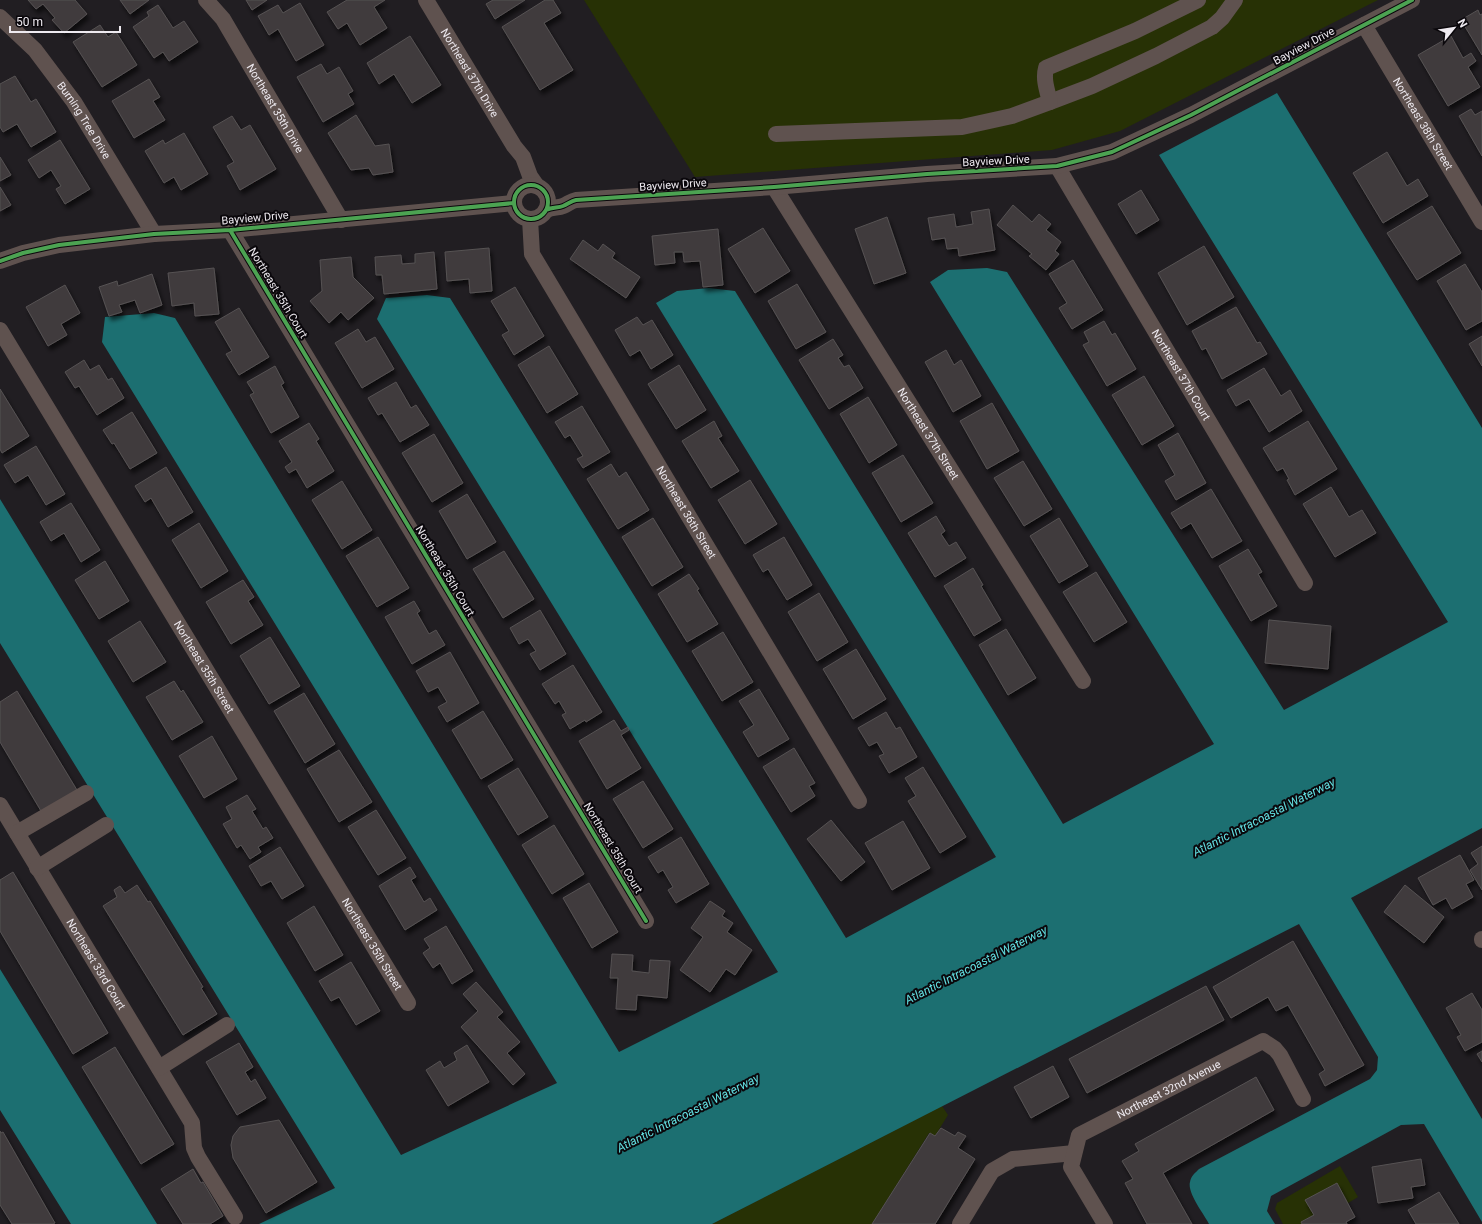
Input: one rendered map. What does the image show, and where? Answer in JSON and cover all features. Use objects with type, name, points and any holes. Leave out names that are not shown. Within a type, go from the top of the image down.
[{"type":"street","name":"Northeast 35th Drive","points":[[206,0],[223,19],[341,220]]},
{"type":"street","name":"Northeast 37th Drive","points":[[426,0],[514,146],[523,157],[530,176],[541,190]]},
{"type":"street","points":[[1050,102],[1045,83],[1046,68],[1135,31],[1198,0]]},
{"type":"street","points":[[776,134],[962,127],[1012,116],[1092,86],[1212,28],[1222,18],[1235,0]]},
{"type":"street","name":"Bayview Drive","points":[[530,219],[540,217],[546,210],[553,207],[563,206],[572,201],[774,187],[927,174],[1057,166],[1112,152],[1190,116],[1412,0]]},
{"type":"street","name":"Burning Tree Drive","points":[[0,17],[35,50],[74,102],[154,234]]},
{"type":"street","name":"Northeast 38th Street","points":[[1364,25],[1482,222]]},
{"type":"street","name":"Northeast 37th Drive","points":[[514,146],[515,161],[520,178],[516,197]]},
{"type":"street","name":"Northeast 37th Court","points":[[1057,166],[1305,583]]},
{"type":"street","name":"Bayview Drive","points":[[0,261],[23,253],[59,245],[154,234],[230,230],[341,220],[516,197],[528,186],[553,195],[564,195],[572,201]]},
{"type":"street","name":"Northeast 37th Street","points":[[774,187],[1083,681]]},
{"type":"street","points":[[541,190],[548,204],[546,210]]},
{"type":"street","points":[[516,197],[517,212],[521,216],[530,219]]},
{"type":"street","name":"Northeast 36th Street","points":[[530,219],[532,254],[859,801]]},
{"type":"street","name":"Northeast 35th Court","points":[[230,230],[646,921]]},
{"type":"street","name":"Northeast 35th Street","points":[[0,330],[408,1003]]},
{"type":"street","points":[[17,833],[86,793]]},
{"type":"street","name":"Northeast 33rd Court","points":[[0,805],[192,1123],[194,1148],[198,1158],[234,1217]]},
{"type":"street","points":[[37,868],[106,825]]},
{"type":"street","points":[[159,1068],[226,1025]]},
{"type":"street","name":"Northeast 32nd Avenue","points":[[1074,1153],[1079,1135],[1263,1041],[1276,1049],[1304,1098]]},
{"type":"street","points":[[960,1224],[992,1171],[1013,1159],[1074,1153],[1071,1167],[1105,1224]]},
{"type":"green space","points":[[584,0],[1378,0],[1120,131],[1052,150],[695,177]]},
{"type":"green space","points":[[942,1106],[948,1115],[935,1136],[929,1133],[872,1224],[712,1224]]},
{"type":"green space","points":[[1340,1166],[1358,1197],[1314,1224],[1283,1224],[1275,1209],[1277,1203]]},
{"type":"water","name":"Atlantic Intracoastal Waterway","points":[[1277,93],[1482,428],[1482,828],[1351,898],[1482,1119],[1482,1222],[1424,1124],[1401,1125],[1271,1196],[1267,1211],[1275,1224],[1209,1224],[1193,1197],[1190,1187],[1191,1178],[1199,1169],[1370,1079],[1377,1070],[1378,1057],[1299,924],[712,1224],[259,1224],[335,1188],[0,643],[0,499],[401,1155],[557,1083],[102,342],[105,317],[154,313],[175,318],[619,1052],[778,972],[377,319],[386,298],[427,295],[450,298],[846,938],[996,857],[656,303],[677,291],[709,288],[735,291],[1063,824],[1214,744],[930,282],[948,270],[987,268],[1007,272],[1284,710],[1448,622],[1159,155]]},
{"type":"water","points":[[0,969],[157,1224],[71,1224],[0,1110]]},
{"type":"building","points":[[28,0],[75,0],[87,14],[64,33],[52,20],[55,18],[43,4],[36,9]]},
{"type":"building","points":[[120,0],[149,0],[130,14]]},
{"type":"building","points":[[246,0],[267,0],[252,10]]},
{"type":"building","points":[[347,0],[385,0],[374,7],[387,28],[360,45],[347,23],[338,29],[327,12]]},
{"type":"building","points":[[493,0],[525,0],[495,19],[486,4]]},
{"type":"building","points":[[545,0],[553,0],[561,13],[544,23],[573,70],[540,90],[502,27]]},
{"type":"building","points":[[300,3],[324,45],[296,61],[278,29],[269,35],[258,16],[278,5],[283,13]]},
{"type":"building","points":[[158,5],[173,28],[184,21],[198,42],[169,61],[163,52],[154,58],[133,27],[149,16],[147,12]]},
{"type":"building","points":[[1478,10],[1480,15],[1482,14],[1482,55],[1461,20]]},
{"type":"building","points":[[100,25],[108,37],[116,32],[137,65],[102,87],[73,42]]},
{"type":"building","points":[[410,36],[441,85],[412,103],[394,74],[379,84],[367,63]]},
{"type":"building","points":[[1451,36],[1463,58],[1471,53],[1476,61],[1468,67],[1480,87],[1448,106],[1418,55]]},
{"type":"building","points":[[321,64],[327,74],[339,67],[353,91],[348,94],[354,104],[323,122],[297,77]]},
{"type":"building","points":[[15,76],[31,102],[36,99],[56,132],[31,147],[17,124],[3,132],[0,127],[0,84]]},
{"type":"building","points":[[149,79],[160,97],[153,101],[165,120],[134,138],[112,101]]},
{"type":"building","points":[[1471,109],[1475,115],[1482,111],[1482,156],[1459,116]]},
{"type":"building","points":[[356,115],[375,146],[389,144],[393,172],[373,175],[369,168],[351,170],[328,133]]},
{"type":"building","points":[[232,116],[241,130],[250,125],[276,169],[240,190],[227,166],[234,162],[213,127]]},
{"type":"building","points":[[184,133],[208,174],[181,190],[174,177],[164,183],[145,151],[163,140],[165,144]]},
{"type":"building","points":[[60,140],[90,189],[65,204],[56,189],[61,186],[51,170],[39,178],[28,160]]},
{"type":"building","points":[[1387,152],[1407,186],[1418,179],[1428,196],[1383,223],[1353,173]]},
{"type":"building","points":[[0,157],[11,175],[0,181]]},
{"type":"building","points":[[0,187],[11,205],[0,211]]},
{"type":"building","points":[[1141,190],[1159,220],[1136,234],[1118,204]]},
{"type":"building","points":[[1013,205],[1032,222],[1039,214],[1051,224],[1046,230],[1061,242],[1055,251],[1059,254],[1046,270],[1029,256],[1032,254],[997,225]]},
{"type":"building","points":[[1432,206],[1461,253],[1417,280],[1387,233]]},
{"type":"building","points":[[989,209],[995,250],[959,256],[958,248],[947,249],[945,238],[932,240],[928,218],[954,214],[956,227],[973,224],[971,212]]},
{"type":"building","points":[[887,217],[906,273],[874,284],[855,229]]},
{"type":"building","points":[[763,228],[790,271],[755,293],[728,249]]},
{"type":"building","points":[[718,229],[723,285],[703,287],[700,261],[684,262],[683,252],[674,252],[675,263],[655,265],[652,236]]},
{"type":"building","points":[[583,240],[598,251],[603,244],[615,253],[612,258],[640,277],[626,298],[570,259]]},
{"type":"building","points":[[1204,246],[1234,297],[1187,325],[1158,273]]},
{"type":"building","points":[[489,248],[492,291],[470,293],[469,279],[447,281],[445,252]]},
{"type":"building","points":[[434,252],[437,289],[384,294],[382,275],[376,275],[375,257],[401,255],[402,264],[415,263],[415,254]]},
{"type":"building","points":[[351,257],[353,277],[374,298],[348,320],[341,312],[329,323],[310,301],[322,291],[320,260]]},
{"type":"building","points":[[1073,260],[1103,310],[1072,329],[1059,308],[1067,303],[1049,274]]},
{"type":"building","points":[[1465,264],[1482,292],[1482,321],[1466,330],[1437,281]]},
{"type":"building","points":[[214,268],[219,314],[195,316],[194,303],[172,306],[168,273]]},
{"type":"building","points":[[152,274],[162,305],[140,313],[135,300],[119,305],[122,312],[109,316],[99,287],[117,281],[118,286]]},
{"type":"building","points":[[797,284],[826,332],[796,349],[768,301]]},
{"type":"building","points":[[65,285],[80,313],[61,324],[67,335],[48,346],[26,307]]},
{"type":"building","points":[[515,287],[544,336],[514,355],[502,335],[509,331],[491,301]]},
{"type":"building","points":[[1236,307],[1257,343],[1260,342],[1267,354],[1222,379],[1206,348],[1202,350],[1192,331]]},
{"type":"building","points":[[239,308],[269,357],[239,375],[226,354],[232,351],[215,322]]},
{"type":"building","points":[[637,317],[643,325],[652,320],[673,355],[651,369],[640,350],[630,356],[615,330]]},
{"type":"building","points":[[1104,321],[1112,335],[1115,333],[1136,369],[1107,386],[1083,345],[1089,342],[1084,332]]},
{"type":"building","points":[[358,329],[366,342],[375,337],[394,369],[362,388],[335,343]]},
{"type":"building","points":[[1482,336],[1482,366],[1469,344]]},
{"type":"building","points":[[833,339],[843,355],[838,358],[844,367],[849,365],[863,388],[829,409],[799,360]]},
{"type":"building","points":[[549,346],[578,394],[547,413],[518,365]]},
{"type":"building","points":[[946,350],[954,365],[961,360],[981,396],[953,412],[925,362]]},
{"type":"building","points":[[84,360],[90,370],[99,365],[108,380],[112,378],[124,398],[97,415],[79,386],[75,388],[65,372]]},
{"type":"building","points":[[679,365],[706,410],[676,429],[648,384]]},
{"type":"building","points":[[275,366],[284,383],[281,385],[299,417],[271,433],[250,395],[254,393],[247,382]]},
{"type":"building","points":[[1264,368],[1281,396],[1290,390],[1302,411],[1269,432],[1249,399],[1236,406],[1227,390]]},
{"type":"building","points":[[1144,376],[1174,426],[1142,445],[1112,395]]},
{"type":"building","points":[[396,382],[411,408],[416,405],[429,425],[400,442],[382,413],[378,415],[368,398]]},
{"type":"building","points":[[0,389],[29,436],[2,453],[0,449]]},
{"type":"building","points":[[868,397],[897,445],[869,463],[840,414]]},
{"type":"building","points":[[992,403],[1019,451],[987,469],[960,421]]},
{"type":"building","points":[[582,406],[610,452],[583,468],[577,459],[583,456],[570,435],[565,438],[555,422]]},
{"type":"building","points":[[132,412],[157,453],[130,469],[114,443],[112,444],[103,430]]},
{"type":"building","points":[[714,421],[722,436],[718,438],[739,471],[711,488],[682,441]]},
{"type":"building","points":[[1308,421],[1337,469],[1295,495],[1287,480],[1289,479],[1283,468],[1277,471],[1263,448]]},
{"type":"building","points":[[309,423],[319,439],[316,441],[334,471],[307,488],[296,469],[289,473],[285,467],[292,462],[279,441]]},
{"type":"building","points":[[1178,433],[1206,483],[1176,500],[1165,481],[1175,475],[1158,445]]},
{"type":"building","points":[[434,434],[463,483],[432,502],[402,453]]},
{"type":"building","points":[[36,446],[65,494],[46,505],[28,475],[15,483],[4,465]]},
{"type":"building","points":[[903,455],[933,503],[901,522],[872,473]]},
{"type":"building","points":[[1023,461],[1052,509],[1024,526],[994,478]]},
{"type":"building","points":[[611,464],[619,477],[626,472],[649,510],[618,529],[587,479]]},
{"type":"building","points":[[166,467],[193,512],[168,527],[151,498],[145,502],[135,486]]},
{"type":"building","points":[[750,480],[777,524],[745,544],[718,500]]},
{"type":"building","points":[[342,481],[372,530],[342,549],[312,500]]},
{"type":"building","points":[[1331,487],[1349,517],[1362,510],[1376,533],[1335,557],[1303,504]]},
{"type":"building","points":[[1211,489],[1242,541],[1212,558],[1191,523],[1181,529],[1171,513]]},
{"type":"building","points":[[467,494],[496,542],[467,559],[439,511]]},
{"type":"building","points":[[71,503],[100,550],[81,562],[64,533],[51,541],[40,522]]},
{"type":"building","points":[[936,516],[945,531],[941,534],[949,546],[956,542],[966,558],[935,577],[908,533]]},
{"type":"building","points":[[653,518],[683,567],[652,586],[622,537]]},
{"type":"building","points":[[1059,518],[1088,566],[1059,583],[1030,536]]},
{"type":"building","points":[[199,523],[228,571],[201,588],[172,540]]},
{"type":"building","points":[[378,537],[409,588],[377,607],[346,556]]},
{"type":"building","points":[[784,537],[812,585],[787,600],[768,569],[763,572],[753,555]]},
{"type":"building","points":[[1248,549],[1262,572],[1258,574],[1277,606],[1251,621],[1219,566]]},
{"type":"building","points":[[504,551],[534,599],[503,618],[473,569]]},
{"type":"building","points":[[105,561],[129,601],[99,619],[75,580]]},
{"type":"building","points":[[973,568],[983,585],[981,586],[1001,620],[974,636],[944,586]]},
{"type":"building","points":[[1096,572],[1127,622],[1094,642],[1063,592]]},
{"type":"building","points":[[689,574],[718,624],[687,642],[658,594]]},
{"type":"building","points":[[243,580],[254,597],[248,601],[263,625],[231,644],[206,602]]},
{"type":"building","points":[[819,593],[848,642],[817,661],[788,612]]},
{"type":"building","points":[[414,601],[420,611],[417,613],[429,634],[436,630],[445,645],[412,664],[385,617]]},
{"type":"building","points":[[540,610],[566,654],[540,670],[530,654],[536,651],[528,639],[519,644],[510,628]]},
{"type":"building","points":[[1269,620],[1331,626],[1328,669],[1265,663]]},
{"type":"building","points":[[140,621],[166,662],[133,682],[108,641]]},
{"type":"building","points":[[1006,629],[1036,678],[1008,695],[979,645]]},
{"type":"building","points":[[723,632],[753,682],[722,701],[692,651]]},
{"type":"building","points":[[270,637],[300,686],[269,704],[240,656]]},
{"type":"building","points":[[856,649],[886,699],[853,719],[823,669]]},
{"type":"building","points":[[450,652],[479,703],[447,722],[438,707],[447,702],[438,687],[428,692],[416,671]]},
{"type":"building","points":[[573,665],[602,712],[586,722],[585,720],[570,729],[562,715],[566,713],[559,701],[555,704],[542,684]]},
{"type":"building","points":[[174,681],[181,692],[183,690],[203,722],[172,740],[146,697]]},
{"type":"building","points":[[759,689],[789,739],[758,757],[743,732],[754,725],[739,701]]},
{"type":"building","points":[[17,691],[80,795],[44,816],[0,742],[0,702]]},
{"type":"building","points":[[304,693],[335,744],[305,763],[274,711]]},
{"type":"building","points":[[483,711],[513,760],[481,779],[452,730]]},
{"type":"building","points":[[886,712],[896,729],[900,727],[917,757],[889,773],[879,756],[884,754],[877,742],[869,746],[858,728]]},
{"type":"building","points":[[614,720],[621,731],[628,727],[629,730],[621,735],[641,768],[607,789],[579,741]]},
{"type":"building","points":[[212,736],[237,779],[204,798],[179,756]]},
{"type":"building","points":[[794,748],[815,783],[809,786],[815,796],[791,812],[763,767]]},
{"type":"building","points":[[339,750],[372,802],[339,822],[307,769]]},
{"type":"building","points":[[923,767],[966,837],[940,853],[908,801],[916,796],[905,778]]},
{"type":"building","points":[[518,768],[548,817],[518,835],[488,786]]},
{"type":"building","points":[[643,781],[673,829],[643,848],[613,799]]},
{"type":"building","points":[[247,795],[256,809],[252,811],[263,829],[266,827],[273,838],[258,847],[261,852],[250,859],[241,845],[237,848],[223,824],[232,819],[226,807]]},
{"type":"building","points":[[376,810],[406,858],[378,875],[348,827]]},
{"type":"building","points":[[831,820],[865,862],[841,881],[807,839]]},
{"type":"building","points":[[903,821],[930,868],[892,890],[865,843]]},
{"type":"building","points":[[554,825],[584,874],[552,894],[522,845]]},
{"type":"building","points":[[681,837],[709,884],[676,903],[668,890],[673,887],[663,870],[658,873],[648,857]]},
{"type":"building","points":[[1482,846],[1482,890],[1470,870],[1478,864],[1471,853]]},
{"type":"building","points":[[280,847],[304,886],[282,899],[271,881],[261,886],[249,866]]},
{"type":"building","points":[[1460,855],[1474,880],[1466,884],[1473,897],[1452,909],[1446,898],[1433,905],[1418,878]]},
{"type":"building","points":[[410,867],[416,877],[411,880],[424,902],[430,898],[437,910],[405,930],[379,886]]},
{"type":"building","points":[[13,872],[108,1033],[73,1054],[0,931],[0,880]]},
{"type":"building","points":[[589,883],[618,932],[592,948],[563,898]]},
{"type":"building","points":[[137,885],[148,902],[150,901],[203,987],[201,988],[217,1014],[183,1035],[103,906],[117,897],[114,890],[120,886],[125,893]]},
{"type":"building","points":[[1405,885],[1444,917],[1424,943],[1384,912]]},
{"type":"building","points":[[710,901],[725,911],[722,916],[733,923],[727,932],[752,950],[735,975],[726,969],[710,992],[680,970],[703,937],[691,928]]},
{"type":"building","points":[[314,906],[343,955],[315,971],[287,923]]},
{"type":"building","points":[[446,926],[473,971],[452,984],[440,963],[433,968],[423,953],[430,948],[424,939]]},
{"type":"building","points":[[1293,941],[1364,1065],[1325,1086],[1319,1074],[1325,1070],[1288,1005],[1276,1011],[1268,997],[1231,1018],[1213,987]]},
{"type":"building","points":[[612,954],[633,955],[632,971],[649,973],[650,960],[670,961],[667,998],[637,995],[636,1010],[616,1009],[618,978],[610,978]]},
{"type":"building","points":[[351,962],[380,1011],[356,1025],[339,997],[331,1001],[319,981]]},
{"type":"building","points":[[476,982],[503,1012],[497,1017],[520,1042],[507,1053],[525,1074],[513,1085],[461,1027],[478,1011],[463,994]]},
{"type":"building","points":[[1206,986],[1224,1020],[1087,1093],[1069,1059]]},
{"type":"building","points":[[1472,993],[1482,1010],[1482,1042],[1465,1051],[1457,1037],[1461,1035],[1446,1008]]},
{"type":"building","points":[[239,1043],[253,1067],[245,1072],[251,1082],[255,1079],[266,1098],[237,1115],[206,1062]]},
{"type":"building","points":[[467,1045],[489,1082],[448,1106],[426,1070],[440,1061],[444,1068],[457,1060],[454,1053]]},
{"type":"building","points":[[115,1047],[174,1144],[141,1164],[82,1067]]},
{"type":"building","points":[[1482,1051],[1482,1062],[1477,1054]]},
{"type":"building","points":[[1053,1066],[1069,1097],[1031,1118],[1014,1087]]},
{"type":"building","points":[[1256,1077],[1274,1110],[1163,1173],[1192,1224],[1147,1224],[1125,1183],[1133,1179],[1122,1161],[1139,1151],[1135,1144]]},
{"type":"building","points":[[279,1120],[317,1182],[266,1213],[233,1158],[231,1145],[233,1136],[240,1127]]},
{"type":"building","points":[[941,1128],[955,1136],[958,1132],[966,1136],[958,1148],[975,1159],[935,1224],[872,1224],[930,1133],[935,1136]]},
{"type":"building","points":[[0,1131],[1,1133],[3,1132],[55,1223],[12,1224],[0,1205]]},
{"type":"building","points":[[1421,1159],[1425,1185],[1411,1187],[1413,1198],[1378,1203],[1372,1167]]},
{"type":"building","points":[[193,1169],[201,1183],[203,1182],[223,1216],[210,1224],[183,1224],[161,1189]]},
{"type":"building","points":[[1337,1183],[1355,1217],[1346,1222],[1347,1224],[1302,1224],[1301,1222],[1314,1215],[1305,1200]]},
{"type":"building","points":[[1439,1192],[1459,1224],[1416,1224],[1408,1210]]},
{"type":"cycle path","points":[[546,210],[563,206],[576,200],[1057,166],[1112,152],[1191,115],[1412,0]]},
{"type":"cycle path","points":[[528,185],[534,185],[543,190],[547,196],[548,202],[547,208],[543,214],[534,219],[528,219],[519,214],[514,205],[514,199],[519,190],[528,185]]},
{"type":"cycle path","points":[[0,261],[23,253],[59,245],[154,234],[230,230],[514,203]]},
{"type":"cycle path","points":[[230,230],[646,921]]}]
